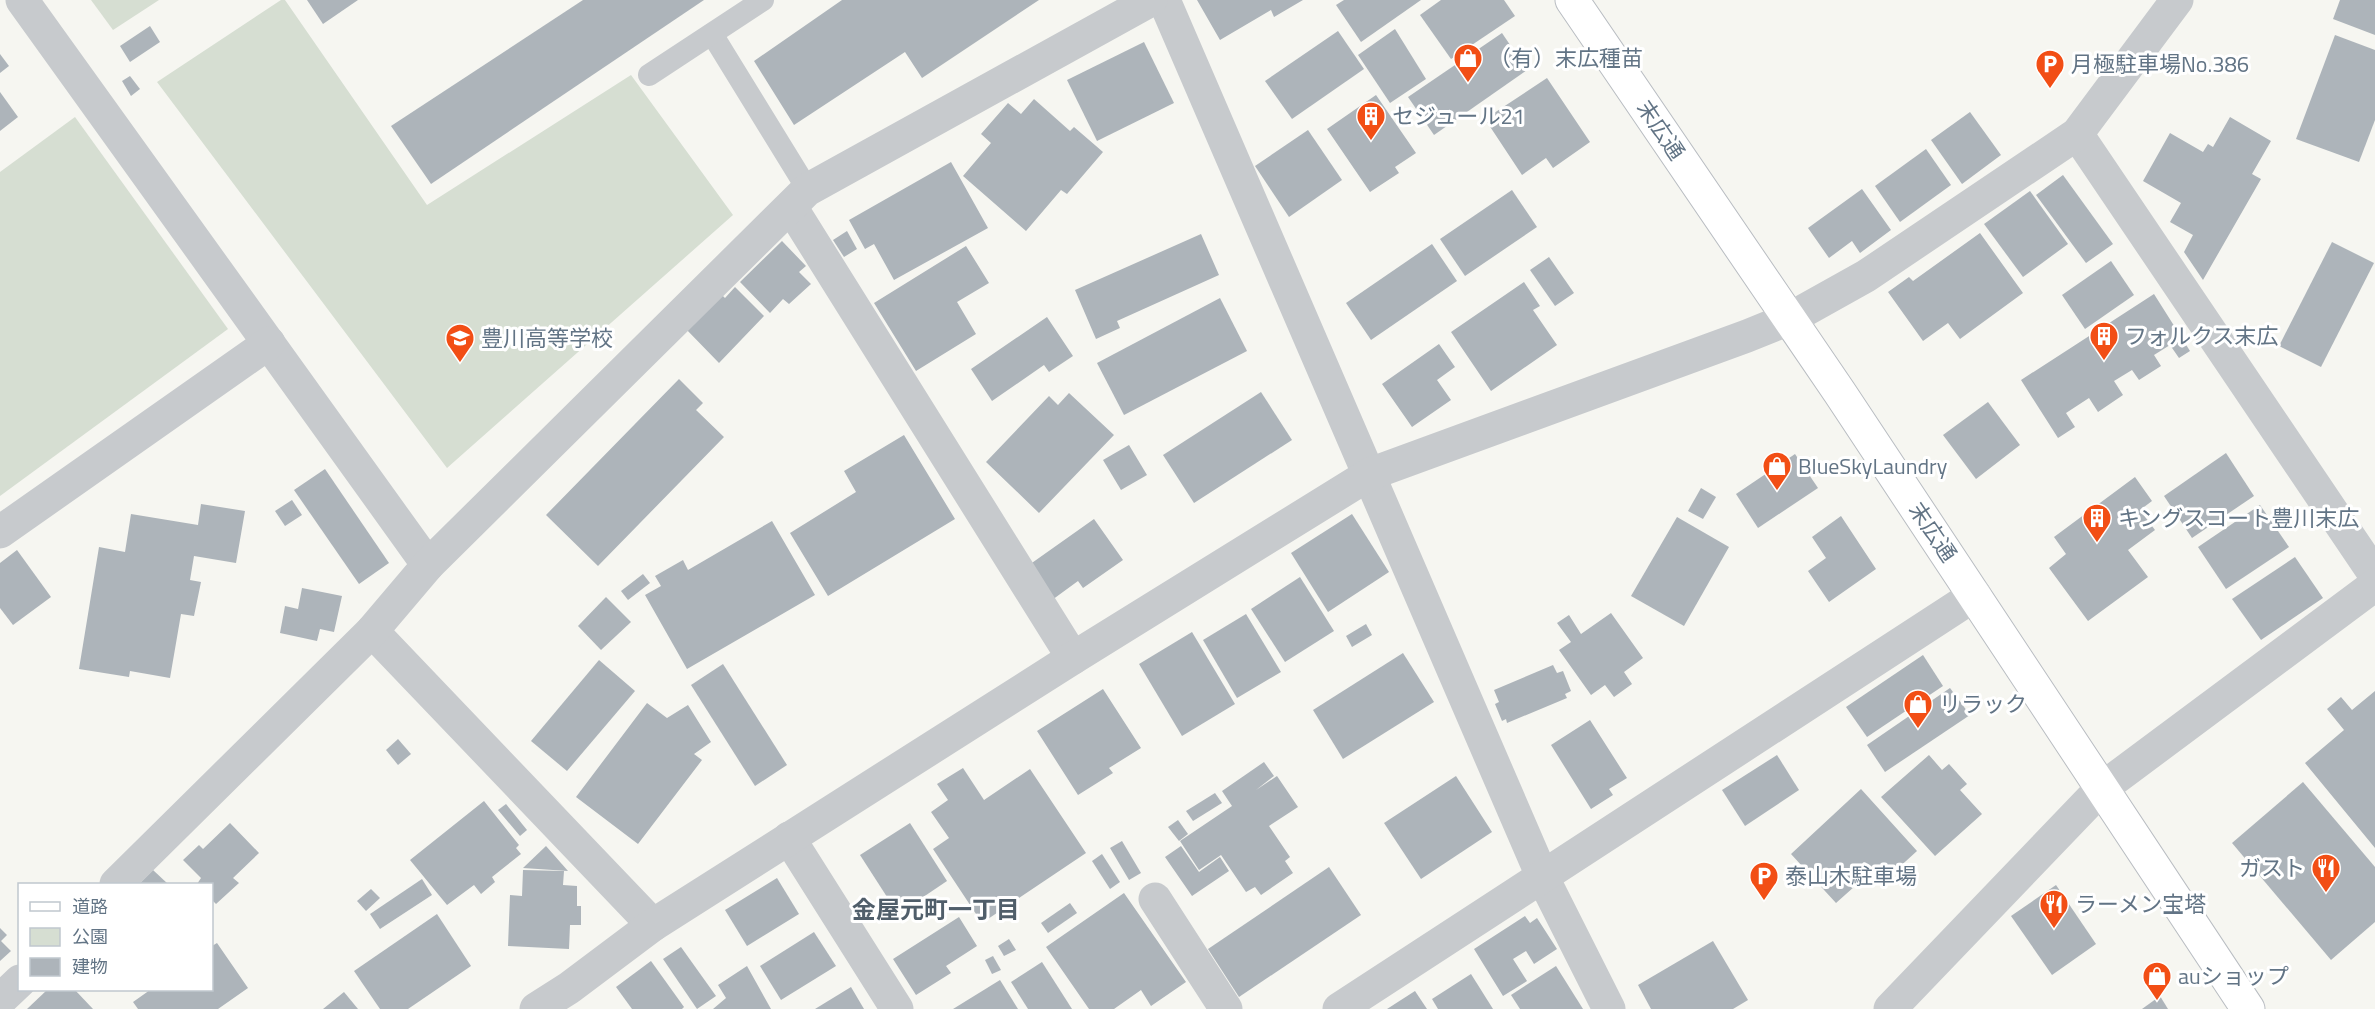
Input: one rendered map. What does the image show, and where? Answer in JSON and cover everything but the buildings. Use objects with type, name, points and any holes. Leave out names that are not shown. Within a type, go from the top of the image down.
[{"type":"street","points":[[22,0],[428,565]]},
{"type":"street","points":[[118,883],[372,631],[428,565],[800,198],[1151,0]]},
{"type":"street","points":[[1164,0],[1542,876],[1609,1009]]},
{"type":"street","name":"末広通","points":[[1572,0],[1975,595],[2248,1009]]},
{"type":"street","points":[[536,1009],[576,999],[653,925],[1073,658],[1370,474],[1789,319],[1866,276],[2077,134],[2177,0]]},
{"type":"street","points":[[2077,134],[2375,575]]},
{"type":"street","points":[[800,198],[1073,658]]},
{"type":"street","points":[[0,532],[269,343]]},
{"type":"street","points":[[1890,1009],[2101,789],[2375,585]]},
{"type":"street","points":[[1339,1009],[1975,595]]},
{"type":"street","points":[[372,631],[653,925]]},
{"type":"street","points":[[789,838],[897,1009]]},
{"type":"street","points":[[1155,899],[1226,1009]]},
{"type":"street","points":[[0,1000],[18,983]]},
{"type":"lane","points":[[649,75],[763,0]]},
{"type":"lane","points":[[712,34],[800,198]]},
{"type":"green space","points":[[91,0],[159,0],[113,30]]},
{"type":"green space","points":[[281,0],[285,0],[427,205],[631,75],[733,215],[447,468],[157,82]]},
{"type":"green space","points":[[75,117],[228,329],[0,496],[0,172]]},
{"type":"place","name":"（有）末広種苗","points":[[1468,84]]},
{"type":"place","name":"月極駐車場No.386","points":[[2050,90]]},
{"type":"place","name":"セジュール21","points":[[1371,142]]},
{"type":"place","name":"フォルクス末広","points":[[2104,362]]},
{"type":"place","name":"豊川高等学校","points":[[460,364]]},
{"type":"place","name":"BlueSkyLaundry","points":[[1777,492]]},
{"type":"place","name":"キングスコート豊川末広","points":[[2097,544]]},
{"type":"place","name":"リラック","points":[[1918,730]]},
{"type":"place","name":"ガスト","points":[[2326,894]]},
{"type":"place","name":"泰山木駐車場","points":[[1764,902]]},
{"type":"place","name":"ラーメン宝塔","points":[[2054,930]]},
{"type":"place","name":"auショップ","points":[[2157,1002]]},
{"type":"district","name":"金屋元町一丁目","points":[[936,910]]}]
